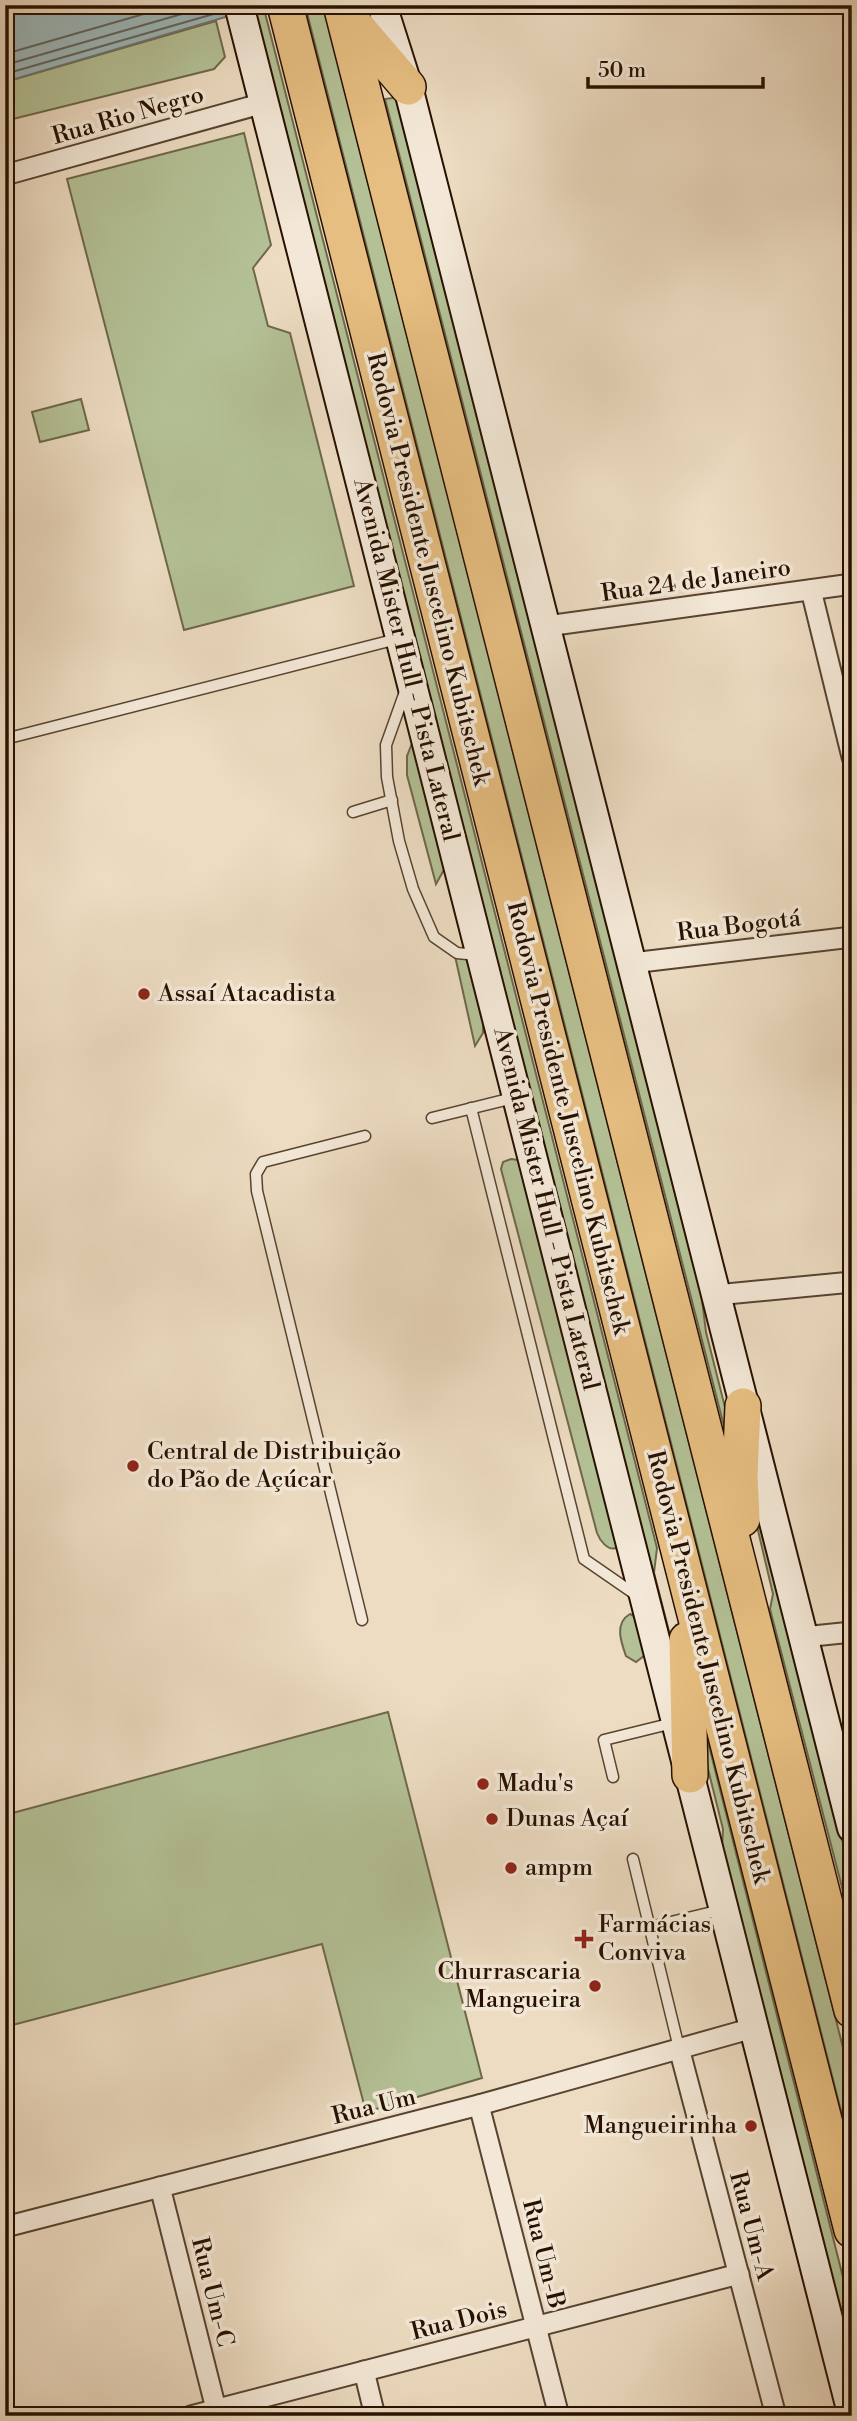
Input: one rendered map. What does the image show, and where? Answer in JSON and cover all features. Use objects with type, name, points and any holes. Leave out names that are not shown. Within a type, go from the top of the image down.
[{"type":"highway","name":"Rodovia Presidente Juscelino Kubitschek","points":[[285,5],[852,2230]]},
{"type":"highway","points":[[341,7],[408,87]]},
{"type":"highway","points":[[341,7],[852,2010]]},
{"type":"highway","points":[[743,1406],[740,1475],[745,1588]]},
{"type":"highway","points":[[686,1581],[690,1775]]},
{"type":"main road","name":"Avenida Mister Hull - Pista Lateral","points":[[239,5],[852,2413]]},
{"type":"main road","points":[[382,5],[408,87],[547,626],[852,1829]]},
{"type":"street","name":"Rua Rio Negro","points":[[5,176],[264,103]]},
{"type":"street","name":"Rua 24 de Janeiro","points":[[547,626],[852,584]]},
{"type":"street","points":[[811,590],[852,757]]},
{"type":"street","name":"Rua Bogotá","points":[[632,964],[852,937]]},
{"type":"street","points":[[716,1295],[852,1282]]},
{"type":"street","points":[[803,1637],[852,1632]]},
{"type":"street","name":"Rua Um","points":[[5,2227],[479,2105],[753,2028]]},
{"type":"street","name":"Rua Um-A","points":[[679,2048],[776,2416]]},
{"type":"street","name":"Rua Um-B","points":[[479,2105],[559,2416]]},
{"type":"street","name":"Rua Um-C","points":[[160,2187],[216,2409]]},
{"type":"street","name":"Rua Dois","points":[[191,2416],[739,2274]]},
{"type":"street","points":[[364,2371],[375,2416]]},
{"type":"lane","points":[[5,739],[401,637]]},
{"type":"lane","points":[[411,675],[386,745],[387,777],[400,841],[413,889],[434,937],[457,953],[481,956]]},
{"type":"lane","points":[[353,812],[392,800]]},
{"type":"lane","points":[[432,1118],[517,1097]]},
{"type":"lane","points":[[471,1108],[584,1559],[645,1601]]},
{"type":"lane","points":[[362,1620],[257,1191],[256,1174],[263,1162],[365,1136]]},
{"type":"lane","points":[[613,1777],[604,1740],[677,1722]]},
{"type":"lane","points":[[633,1859],[679,2048]]},
{"type":"lane","points":[[650,1927],[723,1909]]},
{"type":"green space","points":[[251,5],[263,5],[657,1548],[654,1573],[672,1643],[668,1644]]},
{"type":"green space","points":[[305,5],[323,5],[852,2083],[852,2154]]},
{"type":"green space","points":[[216,21],[225,57],[214,69],[5,121],[5,82]]},
{"type":"green space","points":[[399,97],[698,1268],[706,1332],[732,1435],[728,1442],[385,99]]},
{"type":"green space","points":[[244,133],[271,245],[253,268],[268,326],[290,333],[354,586],[184,630],[67,179]]},
{"type":"green space","points":[[81,399],[89,430],[40,442],[32,412]]},
{"type":"green space","points":[[413,741],[446,866],[436,884],[407,775],[407,756]]},
{"type":"green space","points":[[455,956],[464,956],[469,961],[483,1024],[483,1033],[475,1046]]},
{"type":"green space","points":[[518,1160],[522,1166],[616,1548],[605,1545],[597,1533],[501,1169],[503,1162]]},
{"type":"green space","points":[[756,1502],[852,1878],[852,1926],[770,1609],[773,1594],[752,1505]]},
{"type":"green space","points":[[630,1614],[636,1617],[645,1655],[636,1662],[626,1656],[621,1639],[622,1622]]},
{"type":"green space","points":[[388,1712],[482,2078],[366,2112],[322,1944],[5,2027],[5,1815]]},
{"type":"green space","points":[[707,1738],[852,2313],[852,2365],[722,1850],[723,1829],[701,1741]]},
{"type":"water","points":[[5,5],[266,5],[5,82]]},
{"type":"place","name":"Assaí Atacadista","points":[[144,994]]},
{"type":"place","name":"Central de Distribuição do Pão de Açúcar","points":[[133,1466]]},
{"type":"place","name":"Madu's","points":[[483,1784]]},
{"type":"place","name":"Dunas Açaí","points":[[492,1819]]},
{"type":"place","name":"ampm","points":[[511,1868]]},
{"type":"place","name":"Farmácias Conviva","points":[[584,1939]]},
{"type":"place","name":"Churrascaria Mangueira","points":[[595,1986]]},
{"type":"place","name":"Mangueirinha","points":[[751,2126]]}]
